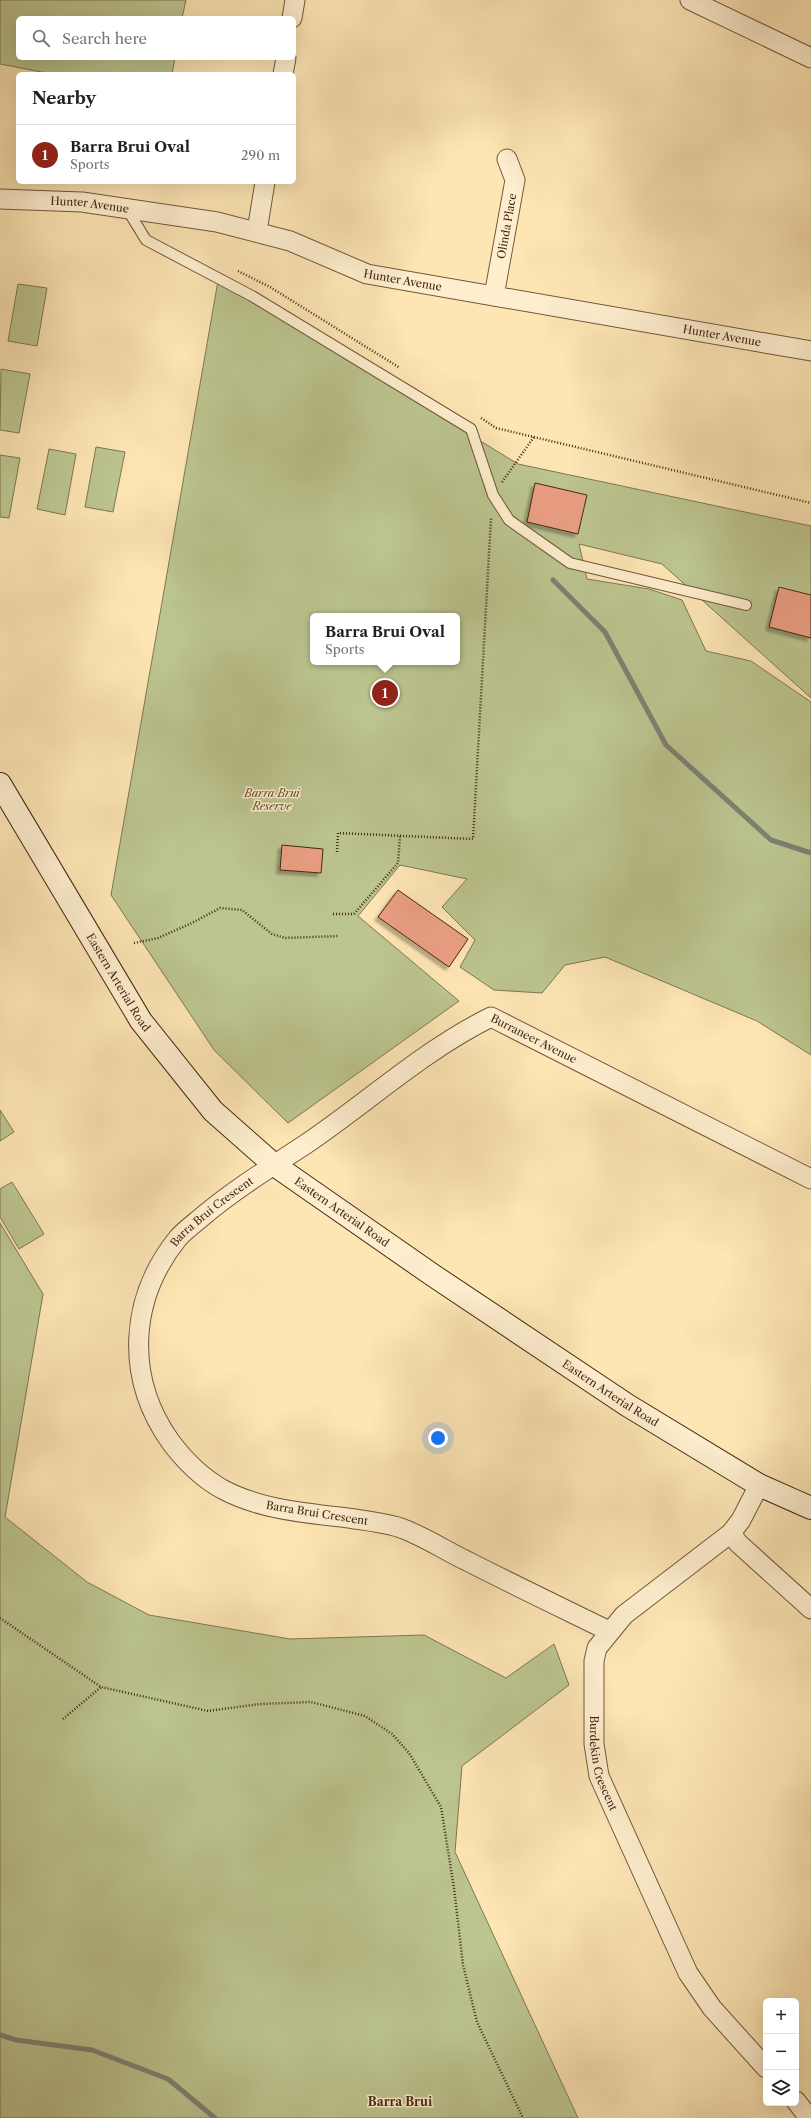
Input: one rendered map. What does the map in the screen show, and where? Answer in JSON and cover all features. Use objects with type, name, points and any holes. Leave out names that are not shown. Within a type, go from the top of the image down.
[{"type":"main road","name":"Eastern Arterial Road","points":[[0,784],[141,1022],[213,1111],[273,1164],[434,1276],[627,1405],[759,1485],[811,1508]]},
{"type":"street","points":[[292,16],[295,0]]},
{"type":"street","points":[[690,0],[811,58]]},
{"type":"street","points":[[283,72],[286,60]]},
{"type":"street","name":"Olinda Place","points":[[494,296],[515,180],[507,159]]},
{"type":"street","points":[[257,231],[265,184]]},
{"type":"street","name":"Hunter Avenue","points":[[0,199],[82,202],[217,222],[290,240],[367,274],[811,351]]},
{"type":"street","name":"Burraneer Avenue","points":[[273,1164],[306,1144],[460,1032],[491,1017],[811,1179]]},
{"type":"street","name":"Barra Brui Crescent","points":[[273,1164],[211,1209],[180,1236],[161,1262],[149,1288],[142,1312],[138,1340],[139,1364],[143,1385],[150,1407],[176,1450],[197,1472],[221,1488],[245,1500],[270,1507],[397,1526],[609,1632]]},
{"type":"street","name":"Burdekin Crescent","points":[[759,1485],[741,1520],[731,1533],[624,1615],[597,1648],[594,1661],[594,1744],[599,1776],[688,1973],[712,2008],[763,2065]]},
{"type":"street","points":[[731,1533],[738,1543],[811,1609]]},
{"type":"street","points":[[799,2105],[809,2118]]},
{"type":"lane","points":[[127,209],[146,240],[252,296],[471,429],[493,495],[509,520],[570,563],[746,605]]},
{"type":"path","points":[[236,270],[270,287],[403,370]]},
{"type":"path","points":[[476,416],[496,428],[811,503]]},
{"type":"path","points":[[337,852],[338,833],[473,839],[493,495],[534,437]]},
{"type":"path","points":[[333,914],[354,914],[398,863],[400,836]]},
{"type":"path","points":[[134,944],[158,938],[192,923],[220,908],[242,910],[272,934],[285,938],[340,936]]},
{"type":"path","points":[[0,1618],[101,1687],[208,1711],[260,1704],[311,1702],[365,1716],[392,1734],[409,1753],[441,1807],[463,1965],[478,2022],[523,2118]]},
{"type":"path","points":[[63,1719],[101,1687]]},
{"type":"green space","points":[[0,0],[186,0],[182,16],[16,16],[16,60],[175,60],[172,72],[42,72],[0,64]]},
{"type":"green space","name":"Barra Brui Reserve","points":[[218,281],[518,464],[811,526],[811,698],[662,564],[579,544],[587,579],[649,589],[682,600],[706,651],[751,661],[811,702],[811,1055],[757,1021],[605,957],[565,965],[542,993],[494,990],[460,967],[475,940],[442,907],[467,879],[400,865],[358,916],[459,1001],[288,1123],[214,1050],[111,895]]},
{"type":"green space","points":[[18,284],[47,288],[37,346],[8,341]]},
{"type":"green space","points":[[1,369],[30,374],[19,433],[0,430]]},
{"type":"green space","points":[[96,447],[125,452],[113,512],[85,507]]},
{"type":"green space","points":[[49,449],[76,454],[65,515],[37,509]]},
{"type":"green space","points":[[0,455],[20,458],[9,518],[0,517]]},
{"type":"green space","points":[[0,1110],[14,1132],[0,1141]]},
{"type":"green space","points":[[12,1182],[44,1234],[19,1249],[0,1217],[0,1189]]},
{"type":"green space","points":[[0,1223],[43,1294],[5,1517],[87,1582],[149,1615],[290,1639],[424,1635],[506,1678],[554,1644],[569,1685],[462,1766],[455,1852],[578,2118],[0,2118]]},
{"type":"building","points":[[535,483],[587,495],[578,534],[527,522]]},
{"type":"building","points":[[779,587],[811,595],[811,638],[769,627]]},
{"type":"building","points":[[282,845],[323,849],[321,873],[280,870]]},
{"type":"building","points":[[398,890],[468,939],[449,967],[378,917]]},
{"type":"waterway","points":[[553,580],[605,632],[666,745],[771,840],[811,853]]},
{"type":"waterway","points":[[0,2035],[16,2040],[92,2050],[168,2079],[215,2118]]},
{"type":"place","name":"Barra Brui Oval","points":[[385,693]]},
{"type":"district","name":"Barra Brui","points":[[400,2102]]}]
